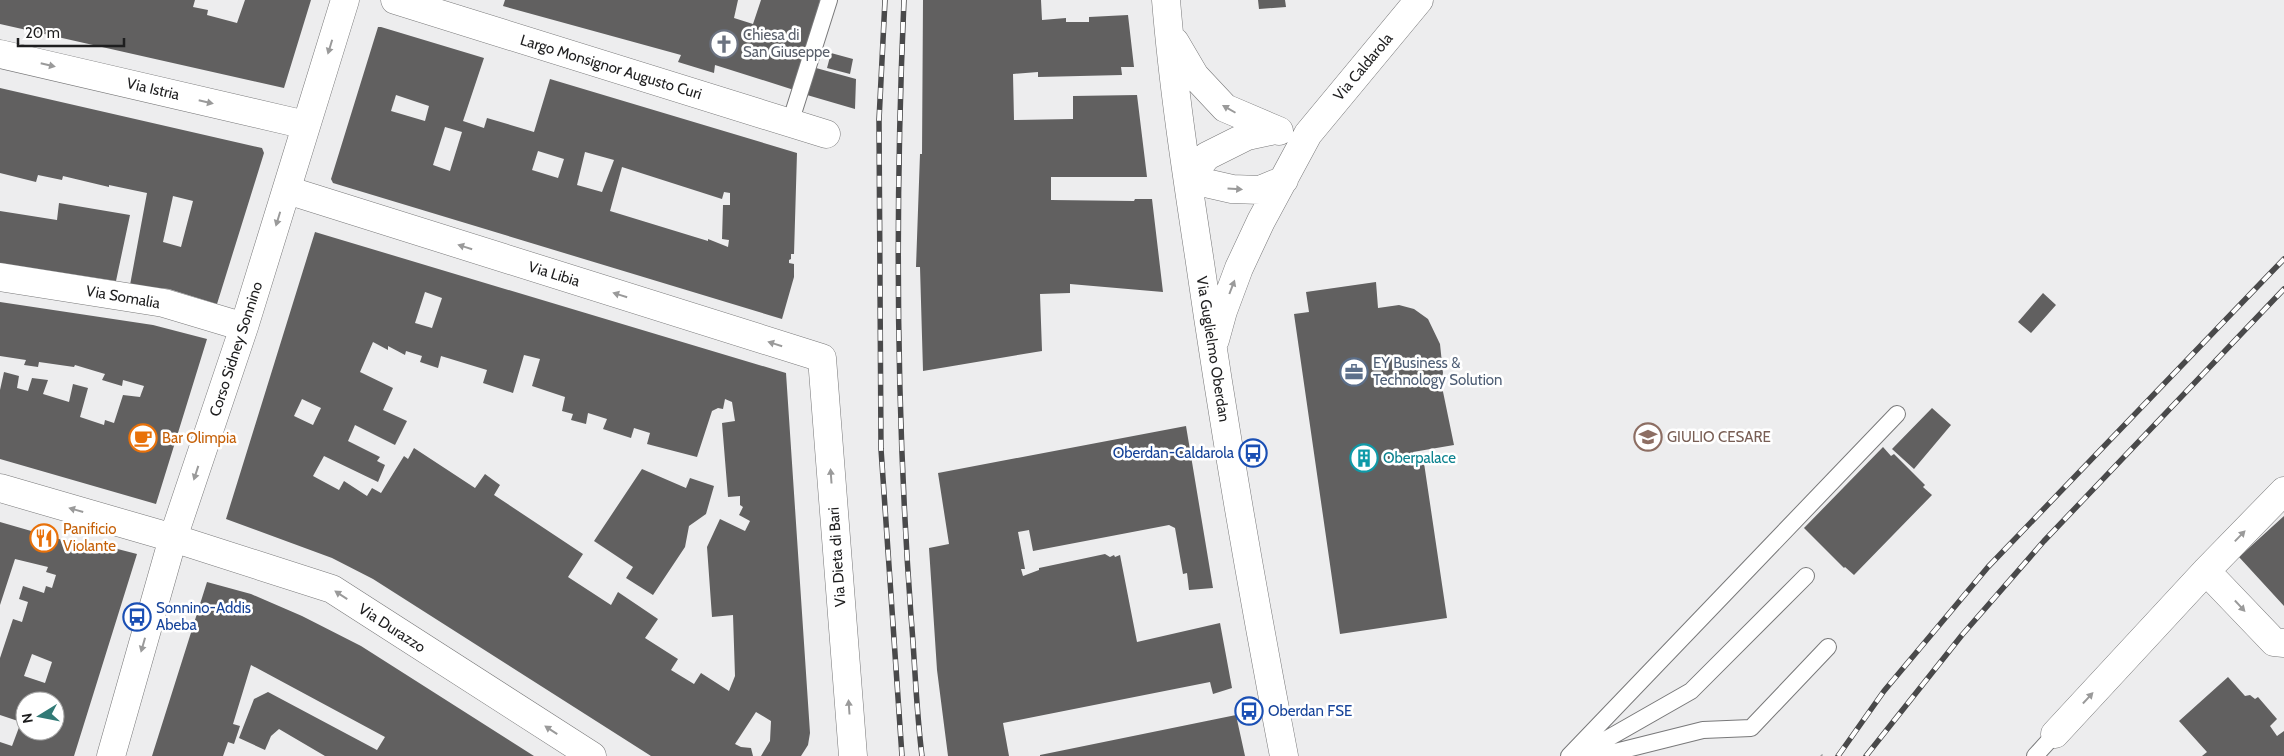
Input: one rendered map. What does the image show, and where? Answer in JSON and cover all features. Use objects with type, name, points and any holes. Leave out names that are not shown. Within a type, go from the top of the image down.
[{"type":"street","name":"Corso Sidney Sonnino","points":[[111,756],[173,538],[244,327],[345,0]]},
{"type":"street","name":"Largo Monsignor Augusto Curi","points":[[395,0],[826,134]]},
{"type":"street","name":"Via Guglielmo Oberdan","points":[[1166,0],[1188,179],[1212,350],[1258,622],[1284,756]]},
{"type":"street","name":"Via Caldarola","points":[[1212,350],[1223,311],[1239,268],[1261,220],[1308,134],[1419,0]]},
{"type":"street","points":[[1169,31],[1195,76],[1224,108],[1275,130],[1308,134]]},
{"type":"street","name":"Via Istria","points":[[0,54],[306,125]]},
{"type":"street","points":[[1275,130],[1247,136],[1207,156],[1188,179],[1232,189],[1260,190],[1284,180]]},
{"type":"street","name":"Via Libia","points":[[287,190],[822,358]]},
{"type":"street","name":"Via Somalia","points":[[0,277],[164,304],[244,327]]},
{"type":"street","name":"Via Dieta di Bari","points":[[822,358],[851,755]]},
{"type":"street","name":"Via Durazzo","points":[[0,488],[173,538],[332,589],[592,756]]},
{"type":"street","points":[[2055,734],[2206,571],[2284,491]]},
{"type":"street","points":[[2206,571],[2274,642],[2284,643]]},
{"type":"lane","points":[[790,123],[829,0]]},
{"type":"lane","points":[[1569,756],[1898,414]]},
{"type":"lane","points":[[1577,756],[1691,691],[1806,576]]},
{"type":"lane","points":[[1598,756],[1703,730],[1752,728],[1828,647]]},
{"type":"lane","points":[[2035,756],[2055,734]]},
{"type":"building","points":[[0,0],[195,0],[193,7],[208,10],[207,15],[237,23],[245,0],[311,0],[284,88],[0,24]]},
{"type":"building","name":"Chiesa di San Giuseppe","points":[[505,0],[738,0],[734,18],[753,24],[761,0],[820,0],[794,90],[715,65],[714,73],[678,62],[681,55],[503,6]]},
{"type":"building","points":[[923,0],[1041,0],[1042,20],[1066,18],[1066,22],[1089,22],[1089,17],[1128,15],[1134,67],[1121,67],[1122,75],[1038,77],[1038,72],[1013,74],[1014,120],[1073,119],[1073,96],[1137,95],[1147,177],[1051,177],[1051,200],[1134,201],[1135,199],[1152,199],[1163,292],[1070,284],[1070,293],[1040,294],[1042,351],[923,371],[920,267],[916,267],[920,154],[922,154]]},
{"type":"building","points":[[1258,0],[1285,0],[1286,7],[1259,9]]},
{"type":"building","points":[[378,27],[381,27],[484,58],[463,121],[484,128],[487,118],[534,132],[550,79],[797,153],[794,254],[791,254],[791,259],[789,260],[789,263],[794,264],[794,277],[782,319],[333,183],[331,179]],"holes":[[[396,95],[429,106],[425,121],[391,111]],[[445,127],[462,132],[450,171],[433,165]],[[538,151],[564,159],[558,178],[532,170]],[[585,152],[614,160],[602,192],[577,185]],[[622,167],[722,199],[724,192],[730,193],[730,205],[723,205],[722,239],[729,240],[728,247],[708,239],[708,241],[610,211]]]},
{"type":"building","points":[[831,53],[853,59],[850,74],[827,68]]},
{"type":"building","points":[[816,68],[856,79],[855,109],[807,95]]},
{"type":"building","points":[[0,88],[262,148],[264,153],[217,304],[169,289],[130,285],[147,193],[109,185],[109,187],[63,176],[62,180],[38,175],[36,182],[0,173]],"holes":[[[173,196],[193,201],[181,247],[163,242]]]},
{"type":"building","points":[[59,203],[130,215],[116,281],[0,263],[0,211],[57,220]]},
{"type":"building","points":[[315,232],[786,373],[810,733],[808,745],[801,756],[761,756],[770,741],[771,721],[756,712],[735,744],[751,748],[753,756],[651,756],[373,579],[332,558],[226,519]],"holes":[[[425,292],[442,298],[432,328],[415,323]],[[373,342],[388,350],[388,346],[405,355],[406,351],[422,356],[420,362],[438,368],[441,356],[487,370],[483,383],[513,393],[524,355],[540,359],[532,386],[565,397],[562,411],[573,414],[571,420],[586,424],[588,413],[607,419],[603,429],[631,438],[634,428],[650,433],[647,444],[697,457],[712,411],[718,408],[723,409],[725,399],[732,402],[735,421],[722,423],[728,497],[740,496],[740,505],[743,507],[739,515],[750,521],[745,531],[720,519],[707,547],[712,617],[733,615],[735,676],[729,691],[701,673],[694,684],[671,670],[678,659],[645,638],[658,619],[618,592],[611,605],[568,577],[583,554],[494,495],[500,485],[485,474],[475,488],[414,448],[408,459],[404,456],[381,493],[372,488],[367,496],[344,481],[339,490],[313,476],[324,456],[378,482],[385,465],[377,461],[380,457],[348,441],[355,425],[395,445],[407,421],[383,410],[393,388],[360,372]],[[302,399],[321,408],[313,425],[294,416]]]},
{"type":"building","name":"Oberpalace","points":[[1376,282],[1378,308],[1399,305],[1414,309],[1428,319],[1440,344],[1443,373],[1441,382],[1454,445],[1413,452],[1415,465],[1424,463],[1447,618],[1340,634],[1294,314],[1309,312],[1306,292]]},
{"type":"building","points":[[2043,293],[2056,305],[2031,333],[2018,322]]},
{"type":"building","points":[[0,302],[153,325],[207,339],[156,504],[0,459],[0,390],[4,372],[19,376],[17,388],[28,391],[32,378],[48,380],[43,394],[69,402],[73,384],[88,388],[80,417],[104,425],[105,420],[114,423],[123,395],[140,397],[144,386],[123,380],[122,386],[102,380],[105,374],[75,365],[74,367],[39,362],[38,367],[24,365],[26,360],[0,356]]},
{"type":"building","points":[[1932,408],[1951,425],[1914,469],[1892,449]]},
{"type":"building","points":[[1186,426],[1213,588],[1189,590],[1187,573],[1183,574],[1175,528],[1169,525],[1033,551],[1029,530],[1018,532],[1025,569],[1021,569],[1023,576],[1039,570],[1039,568],[1105,554],[1110,557],[1120,555],[1137,642],[1220,623],[1232,688],[1213,694],[1210,682],[1003,723],[1009,756],[948,756],[937,670],[929,548],[949,544],[938,473]]},
{"type":"building","points":[[1883,447],[1891,456],[1894,454],[1925,485],[1923,487],[1932,495],[1854,575],[1844,568],[1804,528]]},
{"type":"building","points":[[642,469],[686,488],[690,478],[714,486],[706,514],[689,526],[685,547],[653,595],[626,578],[633,567],[594,541]]},
{"type":"building","points":[[2284,516],[2284,606],[2239,557]]},
{"type":"building","points":[[0,522],[104,552],[106,546],[137,554],[74,756],[0,756],[0,742],[12,746],[15,738],[15,741],[65,741],[65,691],[15,691],[15,720],[0,715],[0,658],[13,619],[22,622],[28,602],[19,599],[23,586],[44,593],[46,586],[52,588],[56,575],[46,572],[48,567],[15,559],[0,605]],"holes":[[[32,654],[52,662],[45,683],[24,676]]]},
{"type":"building","points":[[207,582],[251,594],[302,616],[361,646],[534,756],[325,756],[279,729],[271,736],[265,750],[239,738],[254,699],[268,692],[377,750],[385,737],[251,665],[233,724],[240,726],[234,744],[228,742],[223,756],[152,756]]},
{"type":"building","points":[[2228,677],[2245,696],[2250,695],[2255,699],[2258,697],[2277,719],[2270,726],[2277,736],[2284,731],[2284,756],[2202,756],[2207,752],[2179,721]]},
{"type":"building","points":[[1236,715],[1245,756],[1040,756],[1040,755]]},
{"type":"railway","points":[[885,0],[879,120],[881,449],[902,756]]},
{"type":"railway","points":[[904,0],[899,154],[898,308],[906,539],[922,756]]},
{"type":"railway","points":[[1838,756],[1884,691],[1988,567],[2284,259]]},
{"type":"railway","points":[[1866,756],[1962,635],[2044,541],[2284,289]]},
{"type":"place","name":"Chiesa di San Giuseppe","points":[[724,44]]},
{"type":"place","name":"EY Business & Technology Solution","points":[[1354,372]]},
{"type":"place","name":"GIULIO CESARE","points":[[1648,437]]},
{"type":"place","name":"Bar Olimpia","points":[[143,438]]},
{"type":"place","name":"Oberdan-Caldarola","points":[[1253,453]]},
{"type":"place","name":"Oberpalace","points":[[1364,458]]},
{"type":"place","name":"Panificio Violante","points":[[44,538]]},
{"type":"place","name":"Sonnino-Addis Abeba","points":[[137,617]]},
{"type":"place","name":"Oberdan FSE","points":[[1249,711]]}]
